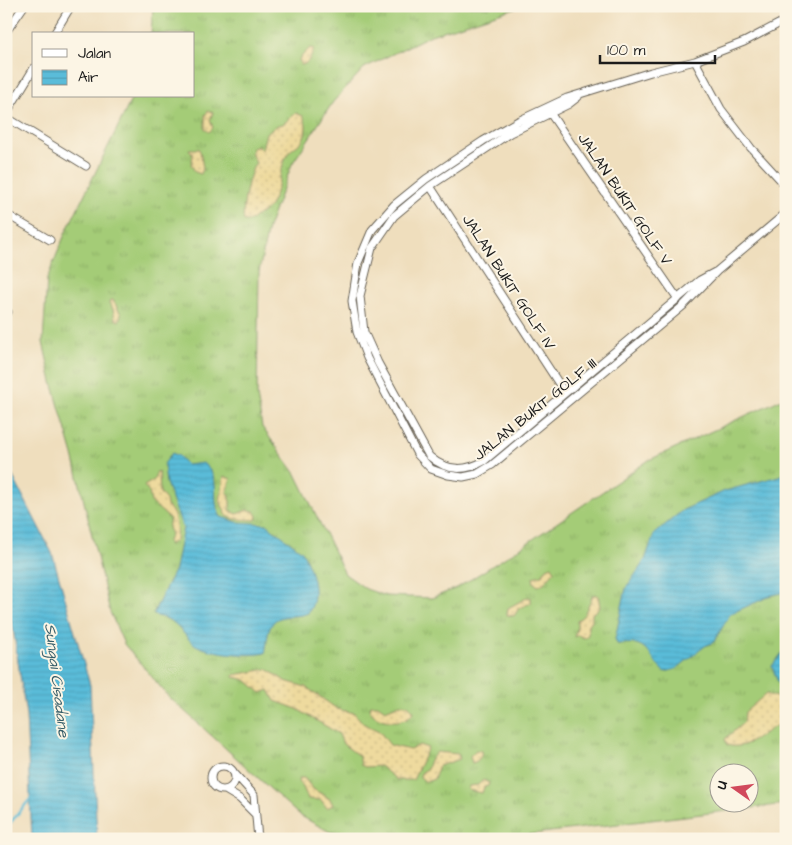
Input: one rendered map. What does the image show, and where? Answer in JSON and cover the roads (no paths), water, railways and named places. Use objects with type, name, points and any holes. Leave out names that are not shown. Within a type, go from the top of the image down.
[{"type":"street","points":[[6,32],[24,6]]},
{"type":"street","points":[[55,32],[71,6]]},
{"type":"street","name":"JALAN BUKIT GOLF III","points":[[786,20],[744,42],[695,61],[651,72],[557,102],[518,121],[441,168],[394,205],[383,216],[367,239],[352,291],[354,322],[367,358],[417,454],[431,469],[448,475],[470,476],[485,470],[683,306],[717,271],[786,213]]},
{"type":"street","points":[[695,61],[721,109],[750,148],[786,186]]},
{"type":"street","points":[[32,71],[6,115],[86,166]]},
{"type":"street","name":"JALAN BUKIT GOLF III","points":[[580,95],[569,104],[510,133],[430,186],[394,216],[377,237],[368,258],[360,296],[362,320],[369,344],[424,450],[434,461],[445,467],[459,469],[477,465],[700,280],[717,271]]},
{"type":"street","name":"JALAN BUKIT GOLF V","points":[[550,113],[678,299]]},
{"type":"street","name":"JALAN BUKIT GOLF IV","points":[[430,186],[565,393]]},
{"type":"street","points":[[6,214],[50,240]]},
{"type":"street","points":[[254,814],[240,798],[225,790],[217,789],[212,783],[213,771],[223,766],[230,768],[254,795],[254,814],[258,839]]},
{"type":"street","points":[[225,790],[232,786],[235,774]]},
{"type":"water","points":[[172,453],[179,456],[187,465],[203,463],[209,470],[215,483],[216,503],[221,517],[237,522],[266,524],[302,551],[313,582],[314,598],[312,606],[308,613],[275,620],[268,633],[265,653],[239,654],[207,649],[193,643],[171,621],[153,614],[175,569],[183,528],[166,483],[164,464]]},
{"type":"water","name":"Sungai Cisadane","points":[[6,463],[52,553],[90,685],[97,839],[32,839],[26,715],[13,628],[6,605]]},
{"type":"water","points":[[786,474],[786,592],[772,595],[730,614],[714,642],[705,646],[676,669],[665,672],[642,646],[637,644],[617,644],[615,639],[626,588],[645,560],[654,534],[683,510],[725,491]]},
{"type":"water","points":[[786,648],[786,689],[778,683],[772,666]]},
{"type":"waterway","points":[[6,828],[31,798]]}]
